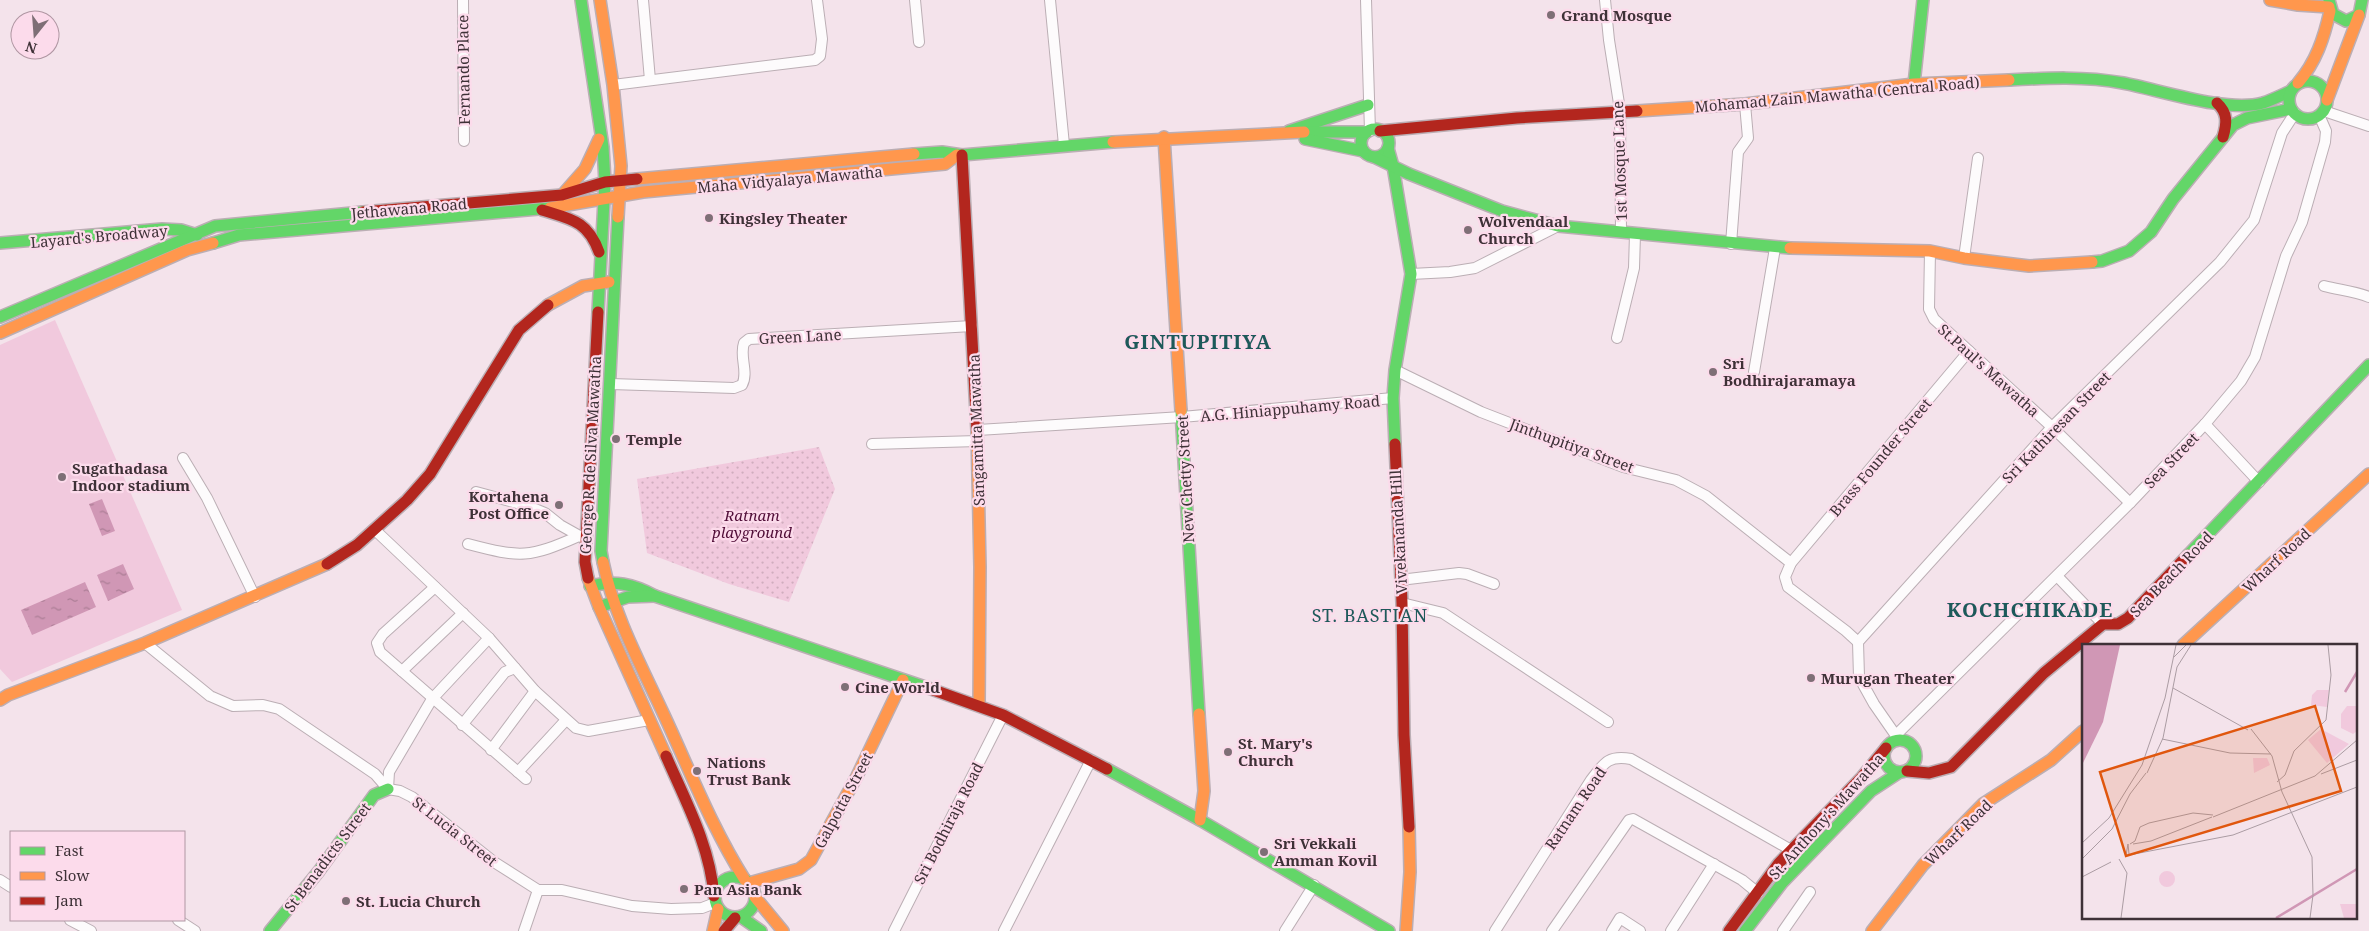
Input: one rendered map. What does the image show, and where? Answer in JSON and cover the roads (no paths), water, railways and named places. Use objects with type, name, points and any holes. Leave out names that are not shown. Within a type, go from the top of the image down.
[{"type":"main road","name":"George R. de Silva Mawatha","points":[[581,0],[601,132],[605,182],[582,538],[585,562],[590,586],[700,832],[712,873],[716,903]]},
{"type":"main road","name":"George R. de Silva Mawatha","points":[[600,0],[621,147],[617,282],[601,551],[614,602],[713,824],[747,881]]},
{"type":"main road","points":[[1914,84],[1923,0]]},
{"type":"main road","points":[[2270,0],[2329,6]]},
{"type":"main road","points":[[2329,6],[2335,18],[2346,21],[2363,6]]},
{"type":"main road","points":[[2329,6],[2318,56],[2310,70],[2294,87],[2289,102],[2293,111],[2308,119],[2323,109],[2363,6]]},
{"type":"main road","name":"Mohamad Zain Mawatha (Central Road)","points":[[1372,131],[1620,110],[1745,104],[1914,84],[2062,77],[2123,83],[2216,103],[2243,105],[2262,103],[2294,87]]},
{"type":"main road","points":[[2294,87],[2309,80],[2320,85],[2327,94],[2323,109]]},
{"type":"main road","points":[[2216,103],[2223,109],[2226,115],[2227,125],[2223,137]]},
{"type":"main road","points":[[1279,134],[1368,105]]},
{"type":"main road","points":[[1374,157],[1382,155],[1388,148],[1388,140],[1372,131],[1361,142],[1364,151],[1374,157],[1502,211],[1558,226],[1775,248],[1930,251],[1964,258],[2029,266],[2102,261],[2129,251],[2151,232],[2173,199],[2238,121],[2293,111]]},
{"type":"main road","name":"Maha Vidyalaya Mawatha","points":[[621,181],[942,152],[959,155],[1164,137],[1372,131]]},
{"type":"main road","points":[[562,195],[585,172],[593,158],[601,132]]},
{"type":"main road","name":"Maha Vidyalaya Mawatha","points":[[1279,134],[1364,151]]},
{"type":"main road","name":"New Chetty Street","points":[[1164,137],[1204,791],[1200,820]]},
{"type":"main road","name":"Vivekananda Hill","points":[[1388,148],[1393,166],[1411,274],[1395,370],[1393,398],[1402,603],[1404,735],[1409,797],[1410,872],[1406,931]]},
{"type":"main road","name":"Maha Vidyalaya Mawatha","points":[[620,195],[945,164],[959,155]]},
{"type":"main road","name":"Sangamitta Mawatha","points":[[959,155],[978,436],[981,600],[979,705]]},
{"type":"main road","name":"Jethawana Road","points":[[0,316],[215,226],[562,195],[605,182],[621,181]]},
{"type":"main road","name":"Jethawana Road","points":[[0,333],[187,250],[239,235],[538,209],[620,195]]},
{"type":"main road","points":[[538,209],[585,226],[593,234],[601,259]]},
{"type":"main road","name":"Layard's Broadway","points":[[0,243],[162,230],[181,230],[197,235]]},
{"type":"main road","points":[[197,235],[204,246]]},
{"type":"main road","points":[[3,694],[145,643],[319,569],[357,545],[407,500],[430,474],[519,330],[539,311],[574,287],[599,282],[617,282]]},
{"type":"main road","name":"Sea Beach Road","points":[[1907,769],[1957,760],[2044,673],[2103,624],[2118,624],[2128,618],[2369,365]]},
{"type":"main road","name":"Wharf Road","points":[[2184,644],[2369,474]]},
{"type":"main road","points":[[590,586],[608,580],[622,582],[640,588],[655,596],[979,705],[1003,715],[1091,760],[1314,885],[1372,927],[1389,931]]},
{"type":"main road","points":[[599,607],[628,598],[655,596]]},
{"type":"main road","name":"Galpotta Street","points":[[747,881],[798,869],[811,860],[857,776],[903,680]]},
{"type":"main road","name":"Wharf Road","points":[[1872,931],[1922,865],[1983,804],[2051,760],[2082,732]]},
{"type":"main road","points":[[1898,737],[1913,745],[1916,752],[1907,769],[1894,771],[1886,764],[1884,759],[1886,748],[1898,737]]},
{"type":"main road","name":"St. Anthony's Mawatha","points":[[1729,931],[1791,850],[1862,777],[1886,748]]},
{"type":"main road","name":"St. Anthony's Mawatha","points":[[1745,931],[1782,883],[1871,790],[1907,769]]},
{"type":"main road","name":"St Benadicts Street","points":[[270,931],[319,871],[374,795],[388,789]]},
{"type":"main road","points":[[713,931],[716,889],[725,879],[732,877],[747,881],[755,897],[783,931]]},
{"type":"main road","points":[[724,931],[738,917],[752,909],[755,897]]},
{"type":"main road","points":[[716,903],[722,914],[738,917],[762,931]]},
{"type":"street","name":"Fernando Place","points":[[463,0],[464,141]]},
{"type":"street","points":[[643,0],[650,80]]},
{"type":"street","points":[[613,85],[815,60],[820,56],[822,39],[817,0]]},
{"type":"street","points":[[915,0],[919,42]]},
{"type":"street","points":[[1050,0],[1064,145]]},
{"type":"street","points":[[1366,0],[1368,105],[1372,131]]},
{"type":"street","name":"1st Mosque Lane","points":[[1605,0],[1620,110],[1621,232]]},
{"type":"street","points":[[1731,244],[1738,152],[1748,138],[1745,104]]},
{"type":"street","points":[[2323,109],[2369,126]]},
{"type":"street","name":"Sea Street","points":[[1898,737],[2130,503],[2205,424],[2241,381],[2255,358],[2283,264],[2302,222],[2325,142],[2326,130],[2323,109]]},
{"type":"street","name":"Sri Kathiresan Street","points":[[1858,642],[2052,427],[2220,262],[2254,220],[2282,133],[2293,111]]},
{"type":"street","points":[[1964,258],[1978,158]]},
{"type":"street","points":[[1411,274],[1450,272],[1475,268],[1558,226]]},
{"type":"street","points":[[1617,338],[1634,268],[1636,234]]},
{"type":"street","points":[[1754,372],[1775,248]]},
{"type":"street","name":"St.Paul's Mawatha","points":[[1930,251],[1930,313],[1934,319],[2052,427],[2130,503]]},
{"type":"street","points":[[2324,286],[2342,291],[2357,292],[2369,297]]},
{"type":"street","name":"Green Lane","points":[[611,384],[734,388],[742,385],[744,380],[742,349],[744,343],[749,339],[972,326]]},
{"type":"street","name":"Brass Founder Street","points":[[1791,563],[1969,352]]},
{"type":"street","name":"Jinthupitiya Street","points":[[1395,370],[1481,412],[1624,467],[1656,474],[1692,487],[1791,563]]},
{"type":"street","name":"A.G. Hiniappuhamy Road","points":[[872,444],[1393,398]]},
{"type":"street","points":[[2205,424],[2259,482]]},
{"type":"street","points":[[183,458],[207,498],[255,596]]},
{"type":"street","points":[[476,492],[528,506],[545,513],[560,525],[582,538]]},
{"type":"street","points":[[375,530],[489,638],[535,691],[576,728],[588,731],[649,720]]},
{"type":"street","points":[[468,544],[519,555],[544,551],[582,538]]},
{"type":"street","points":[[1791,563],[1785,577],[1788,587],[1858,642],[1859,677],[1874,704],[1898,737]]},
{"type":"street","points":[[1400,580],[1459,573],[1494,584]]},
{"type":"street","points":[[2057,576],[2103,624]]},
{"type":"street","points":[[435,587],[383,634],[378,643],[380,652],[522,776],[566,720]]},
{"type":"street","points":[[1402,603],[1443,613],[1608,722]]},
{"type":"street","points":[[402,672],[463,613]]},
{"type":"street","points":[[388,789],[389,772],[432,699],[489,638]]},
{"type":"street","name":"St Lucia Street","points":[[145,643],[210,696],[233,706],[263,704],[279,710],[375,774],[388,789],[400,791],[412,797],[494,862],[538,890]]},
{"type":"street","points":[[462,725],[505,672],[515,668]]},
{"type":"street","points":[[492,750],[535,691]]},
{"type":"street","name":"Sri Bodhiraja Road","points":[[894,931],[1003,715]]},
{"type":"street","name":"Ratnam Road","points":[[1495,931],[1591,780],[1604,763],[1611,758],[1631,759],[1791,850]]},
{"type":"street","points":[[1004,931],[1091,760]]},
{"type":"street","points":[[1552,931],[1630,820],[1636,819],[1742,880],[1758,893]]},
{"type":"street","points":[[1671,931],[1714,864]]},
{"type":"street","points":[[1285,931],[1314,885]]},
{"type":"street","points":[[524,931],[538,890],[562,890],[632,906],[671,909],[702,908],[716,903]]},
{"type":"street","points":[[1783,931],[1810,892]]},
{"type":"street","points":[[1612,931],[1620,918],[1640,931]]},
{"type":"street","points":[[72,921],[91,931]]},
{"type":"street","points":[[180,921],[195,931]]},
{"type":"water","points":[[102,499],[115,531],[102,536],[89,504]]},
{"type":"water","points":[[123,564],[134,589],[108,601],[97,575]]},
{"type":"water","points":[[85,582],[96,607],[32,635],[21,610]]},
{"type":"place","name":"Grand Mosque","points":[[1551,15]]},
{"type":"place","name":"Kingsley Theater","points":[[709,218]]},
{"type":"place","name":"Wolvendaal Church","points":[[1468,230]]},
{"type":"place","name":"Sri Bodhirajaramaya","points":[[1713,372]]},
{"type":"place","name":"Temple","points":[[616,439]]},
{"type":"place","name":"Sugathadasa Indoor stadium","points":[[62,477]]},
{"type":"place","name":"Kortahena Post Office","points":[[559,505]]},
{"type":"place","name":"Murugan Theater","points":[[1811,678]]},
{"type":"place","name":"Cine World","points":[[845,687]]},
{"type":"place","name":"St. Mary's Church","points":[[1228,752]]},
{"type":"place","name":"Nations Trust Bank","points":[[697,771]]},
{"type":"place","name":"Sri Vekkali Amman Kovil","points":[[1264,852]]},
{"type":"place","name":"Pan Asia Bank","points":[[684,889]]},
{"type":"place","name":"St. Lucia Church","points":[[346,901]]},
{"type":"district","name":"GINTUPITIYA","points":[[1198,341]]},
{"type":"district","name":"KOCHCHIKADE","points":[[2030,609]]},
{"type":"district","name":"ST. BASTIAN","points":[[1370,615]]},
{"type":"park label","name":"Ratnam playground","points":[[752,524]]}]
